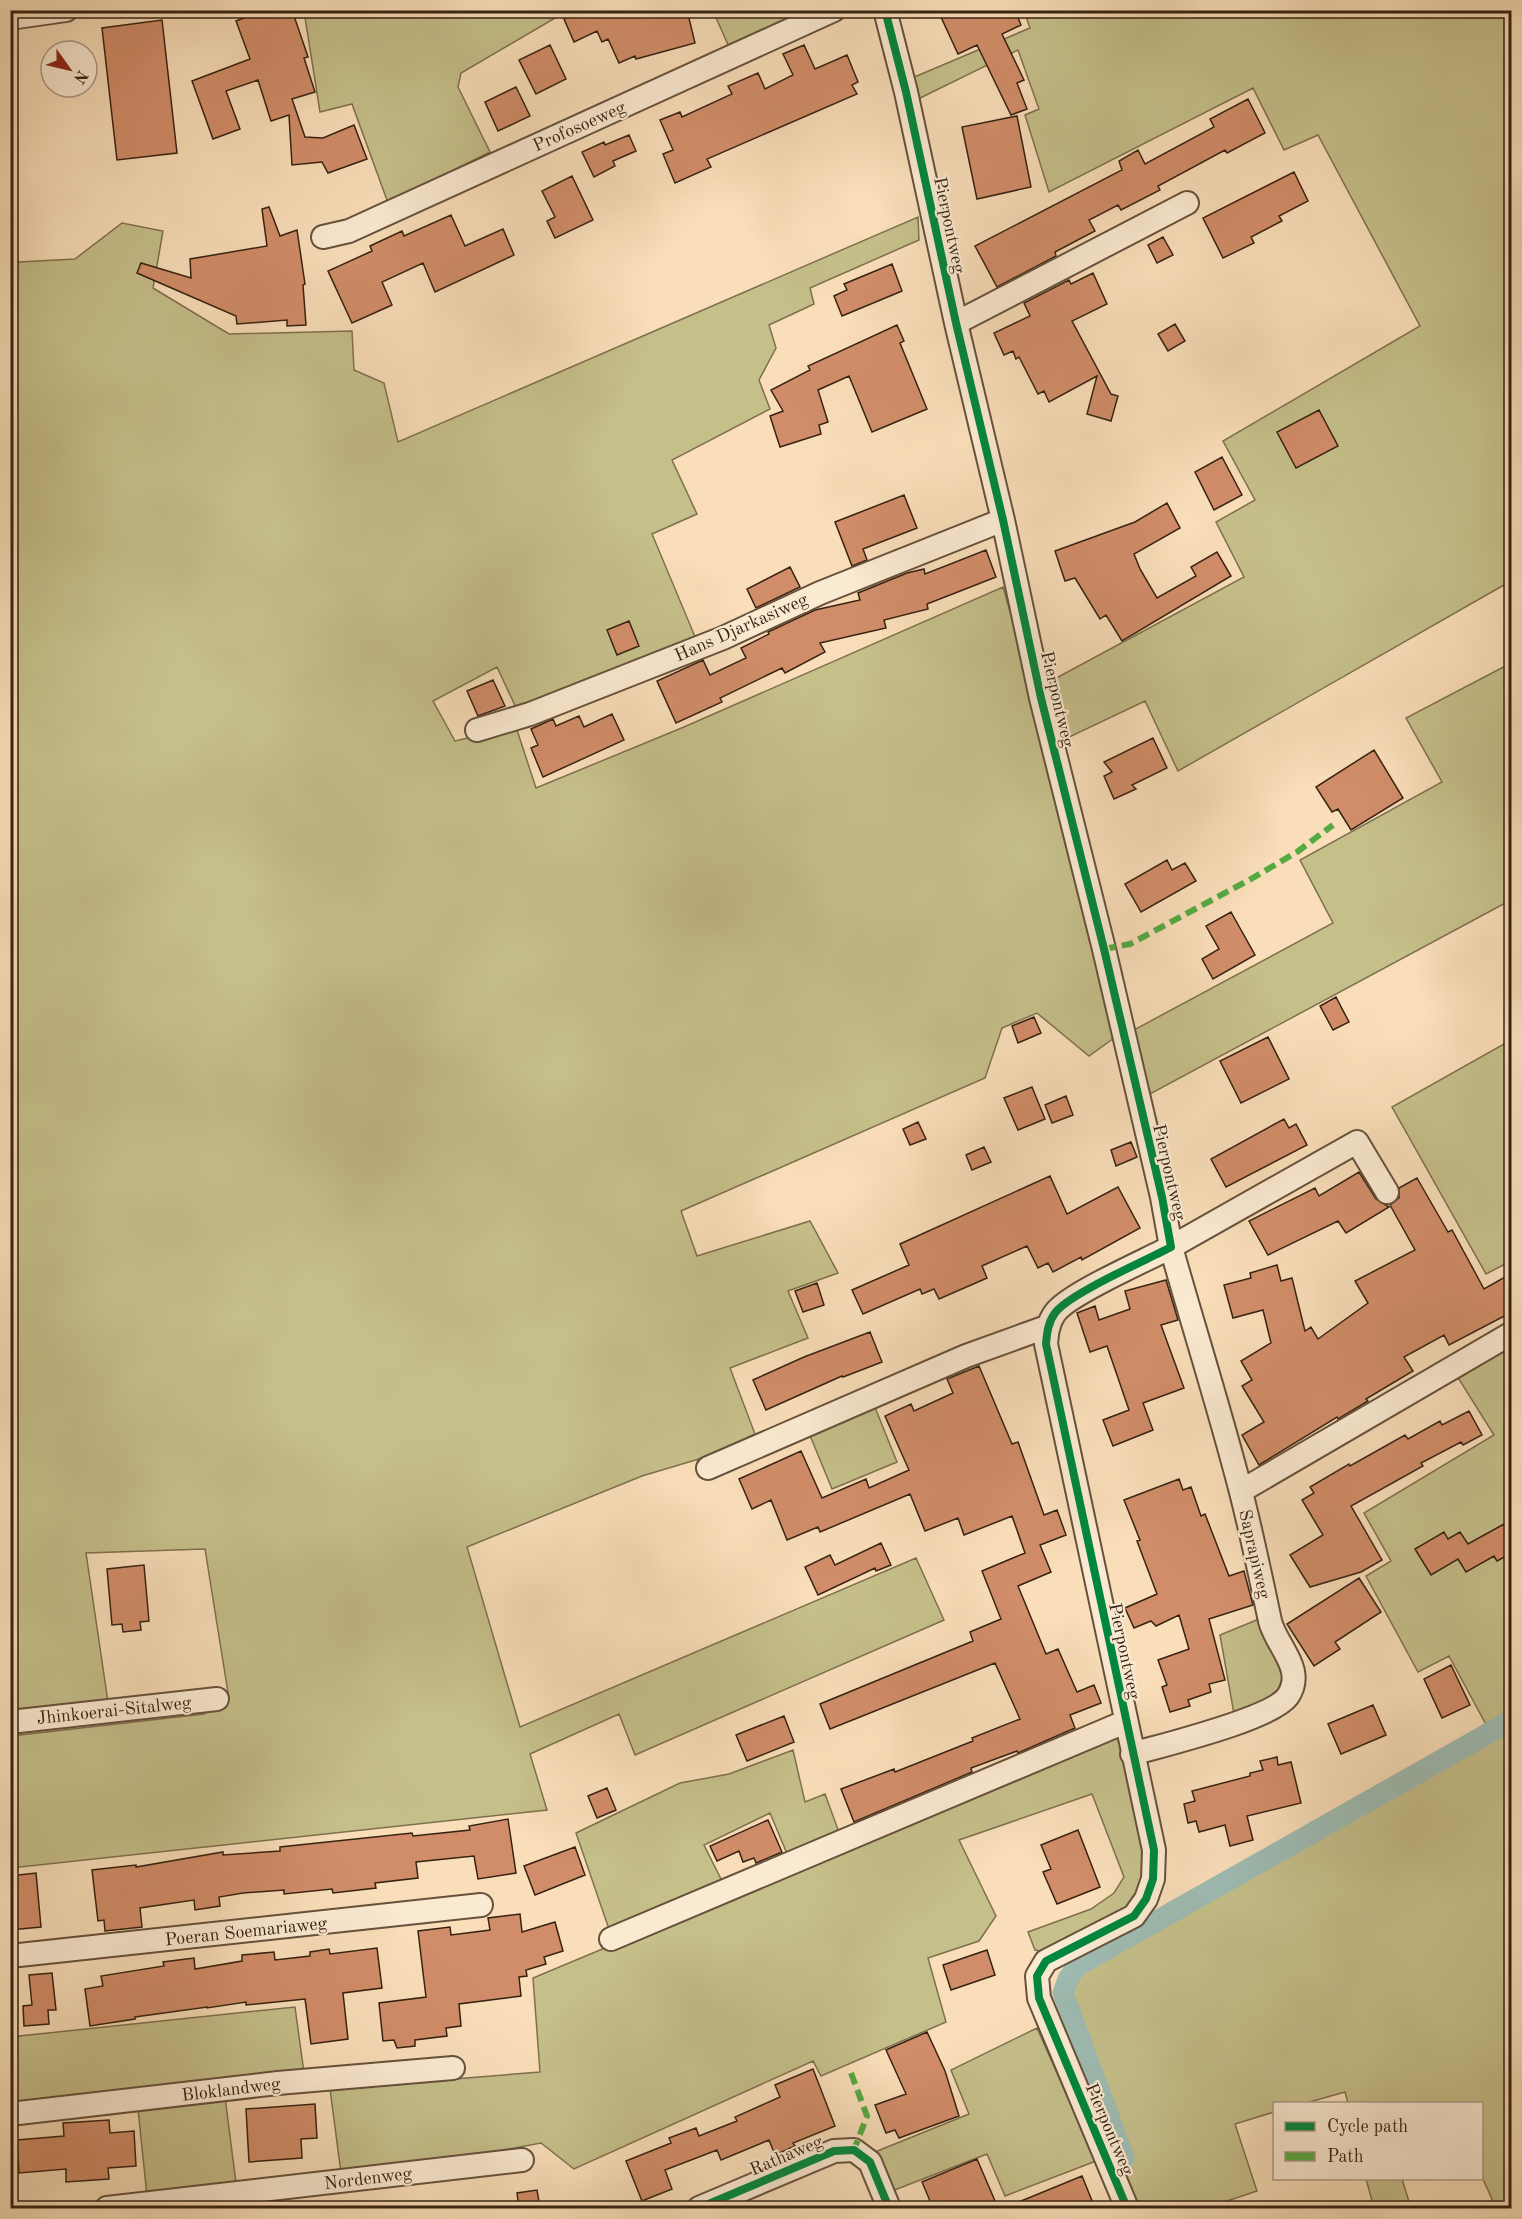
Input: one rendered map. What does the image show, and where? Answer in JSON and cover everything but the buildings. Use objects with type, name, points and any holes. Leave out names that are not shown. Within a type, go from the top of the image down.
[{"type":"street","points":[[10,18],[66,10]]},
{"type":"street","name":"Profosoeweg","points":[[322,237],[349,231],[834,10]]},
{"type":"street","name":"Pierpontweg","points":[[885,10],[906,92],[956,323],[1003,519],[1041,698],[1104,949],[1162,1197],[1171,1247],[1072,1298],[1055,1312],[1048,1326],[1046,1344],[1154,1850],[1154,1879],[1146,1899],[1134,1916],[1046,1961],[1037,1976],[1039,1998],[1126,2208]]},
{"type":"street","points":[[956,323],[1187,203]]},
{"type":"street","name":"Hans Djarkasiweg","points":[[477,730],[530,714],[723,638],[820,592],[1003,519]]},
{"type":"street","points":[[1171,1247],[1357,1142],[1387,1192]]},
{"type":"street","name":"Saprapiweg","points":[[1132,1755],[1230,1725],[1263,1712],[1286,1699],[1293,1687],[1294,1678],[1291,1662],[1273,1630],[1240,1491],[1171,1247]]},
{"type":"street","points":[[708,1468],[966,1356],[1048,1326]]},
{"type":"street","points":[[1240,1491],[1512,1333]]},
{"type":"street","name":"Jhinkoerai-Sitalweg","points":[[10,1722],[217,1699]]},
{"type":"street","points":[[611,1939],[1125,1722]]},
{"type":"street","name":"Poeran Soemariaweg","points":[[10,1956],[481,1905]]},
{"type":"street","name":"Bloklandweg","points":[[10,2114],[278,2083],[453,2068]]},
{"type":"street","name":"Rathaweg","points":[[699,2208],[834,2151],[854,2150],[870,2162],[889,2208]]},
{"type":"street","name":"Nordenweg","points":[[107,2208],[522,2160]]},
{"type":"shaded area","points":[[304,11],[567,11],[461,73],[458,87],[490,152],[388,203],[352,104],[320,112]]},
{"type":"shaded area","points":[[713,11],[815,11],[730,49]]},
{"type":"shaded area","points":[[1024,11],[1511,11],[1511,581],[1178,771],[1145,701],[1061,741],[1049,682],[1244,577],[1216,522],[1255,500],[1223,441],[1420,326],[1318,135],[1284,150],[1253,88],[1049,192],[1025,115],[1039,109],[1018,50],[914,101],[912,78],[1030,28]]},
{"type":"shaded area","points":[[918,217],[919,240],[810,288],[814,304],[769,325],[776,348],[759,380],[770,409],[672,460],[697,514],[652,534],[696,639],[518,712],[497,667],[433,701],[455,741],[516,727],[536,788],[684,727],[1003,587],[1042,722],[1114,1038],[1089,1056],[1037,1013],[1002,1028],[985,1078],[681,1211],[697,1256],[810,1221],[838,1273],[788,1291],[808,1338],[730,1368],[755,1434],[709,1456],[642,1476],[467,1547],[520,1727],[916,1558],[944,1620],[635,1755],[619,1714],[530,1754],[547,1810],[11,1868],[11,1736],[204,1714],[229,1699],[205,1549],[86,1553],[108,1702],[11,1713],[10,258],[19,262],[75,259],[122,223],[163,231],[153,288],[229,334],[352,331],[354,370],[384,383],[398,442]]},
{"type":"shaded area","points":[[1511,663],[1511,900],[1150,1094],[1132,1031],[1333,923],[1300,860],[1442,782],[1406,718]]},
{"type":"shaded area","points":[[1511,1040],[1511,1261],[1486,1274],[1392,1107]]},
{"type":"shaded area","points":[[1511,1344],[1511,2208],[1490,2208],[1492,2199],[1483,2179],[1483,2102],[1348,2102],[1345,2092],[1310,2102],[1273,2102],[1273,2112],[1235,2124],[1257,2191],[1206,2208],[1135,2208],[1114,2160],[1124,2157],[1068,2009],[1065,1991],[1067,1982],[1077,1966],[1490,1732],[1449,1656],[1418,1672],[1366,1576],[1391,1561],[1364,1513],[1494,1435],[1457,1376]]},
{"type":"shaded area","points":[[874,1405],[897,1462],[832,1489],[809,1433]]},
{"type":"shaded area","points":[[1259,1619],[1287,1677],[1280,1694],[1234,1714],[1220,1635]]},
{"type":"shaded area","points":[[1119,1733],[1148,1854],[1145,1883],[1133,1905],[1046,1952],[1035,1950],[1028,1932],[1091,1909],[1114,1893],[1124,1877],[1092,1794],[959,1840],[996,1916],[979,1941],[928,1958],[946,2022],[821,2076],[813,2061],[574,2169],[541,2143],[450,2160],[341,2173],[330,2089],[540,2072],[533,1978]]},
{"type":"shaded area","points":[[793,1750],[805,1802],[825,1794],[840,1835],[788,1856],[770,1813],[704,1845],[723,1883],[610,1932],[576,1833],[680,1783],[729,1774]]},
{"type":"shaded area","points":[[295,2007],[304,2073],[11,2106],[10,2037]]},
{"type":"shaded area","points":[[1037,2028],[1096,2161],[1005,2196],[987,2154],[892,2191],[875,2152],[969,2114],[951,2070]]},
{"type":"shaded area","points":[[225,2097],[236,2183],[147,2196],[138,2109]]},
{"type":"shaded area","points":[[1366,2180],[1402,2180],[1411,2208],[1374,2208]]},
{"type":"waterway","points":[[1124,2158],[1063,1993],[1068,1979],[1077,1966],[1512,1720]]},
{"type":"marked path","points":[[1104,949],[1130,944],[1251,879],[1297,852],[1333,825]]},
{"type":"marked path","points":[[851,2073],[867,2116],[854,2150]]},
{"type":"cycle path","points":[[885,10],[906,92],[1041,698],[1104,949],[1162,1197],[1171,1247],[1091,1287],[1063,1305],[1051,1320],[1046,1344],[1154,1850],[1153,1879],[1146,1899],[1134,1916],[1046,1961],[1037,1976],[1039,1998],[1127,2208]]},
{"type":"cycle path","points":[[699,2208],[834,2151],[854,2150],[870,2162],[889,2208]]}]
